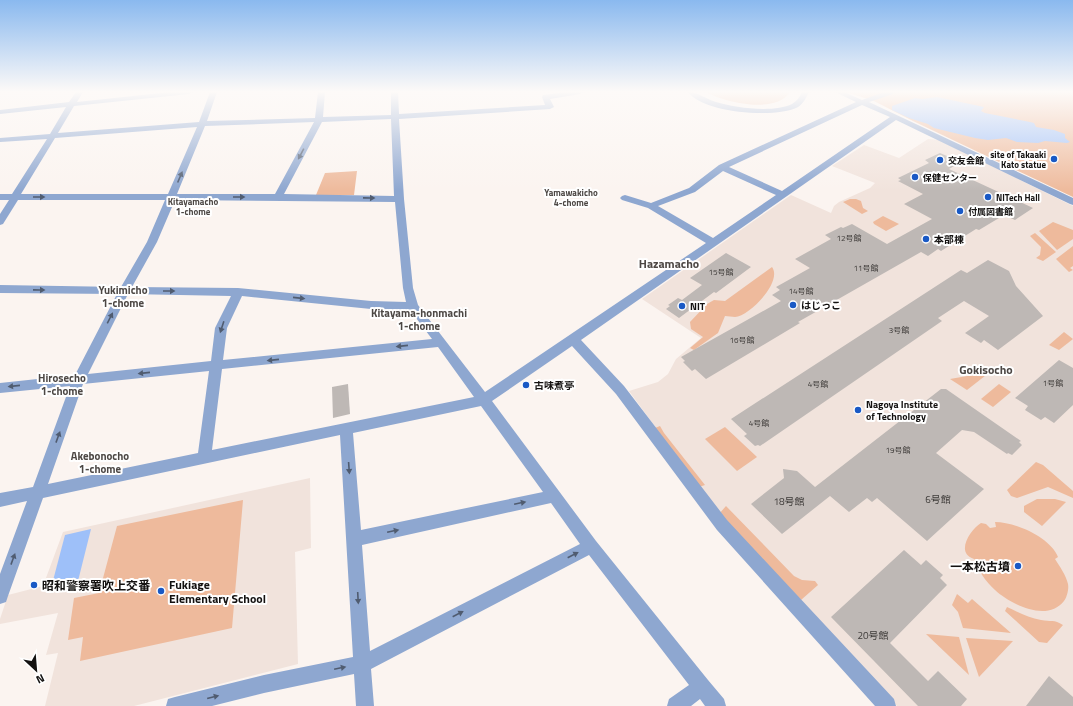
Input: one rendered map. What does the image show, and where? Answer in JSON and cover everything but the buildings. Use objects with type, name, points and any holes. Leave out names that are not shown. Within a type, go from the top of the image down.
[{"type":"street","points":[[0,221],[60,125]]},
{"type":"street","points":[[0,140],[189,125]]},
{"type":"street","points":[[0,596],[79,380],[124,291],[152,242],[202,125]]},
{"type":"street","points":[[278,197],[316,125]]},
{"type":"street","points":[[395,125],[399,199],[408,288],[413,306],[591,546],[717,706]]},
{"type":"street","points":[[651,206],[692,190],[722,167],[813,125]]},
{"type":"street","points":[[0,500],[484,400],[883,125]]},
{"type":"street","points":[[914,125],[1073,202]]},
{"type":"street","points":[[722,167],[782,194]]},
{"type":"street","points":[[0,197],[171,196],[399,199]]},
{"type":"street","points":[[625,198],[651,206],[712,242]]},
{"type":"street","points":[[0,289],[238,292],[371,305],[413,306]]},
{"type":"street","points":[[204,458],[221,328],[238,292]]},
{"type":"street","points":[[573,339],[620,390],[722,525],[887,706]]},
{"type":"street","points":[[0,388],[441,342]]},
{"type":"street","points":[[346,429],[365,706]]},
{"type":"street","points":[[354,539],[554,496]]},
{"type":"street","points":[[175,706],[264,684],[362,664],[591,546]]},
{"type":"street","points":[[676,706],[702,686]]},
{"type":"shaded area","points":[[921,125],[1073,125],[1073,197]]},
{"type":"shaded area","name":"Nagoya Institute of Technology","points":[[928,139],[939,140],[1073,206],[1073,706],[897,706],[787,585],[724,521],[629,391],[658,382],[668,374],[676,359],[701,338],[642,299],[791,195],[831,213],[834,206],[839,202],[870,188],[875,183],[832,166],[864,145],[899,158]]},
{"type":"shaded area","points":[[357,171],[354,195],[316,195],[325,173]]},
{"type":"shaded area","points":[[850,199],[861,201],[863,208],[868,211],[862,214],[843,202]]},
{"type":"shaded area","points":[[883,216],[899,224],[886,231],[873,222]]},
{"type":"shaded area","points":[[1053,222],[1073,230],[1073,239],[1057,250],[1039,231]]},
{"type":"shaded area","points":[[1035,233],[1056,252],[1043,261],[1036,258],[1040,255],[1041,247],[1030,236]]},
{"type":"shaded area","points":[[1073,246],[1073,266],[1070,268],[1073,270],[1069,272],[1056,259]]},
{"type":"shaded area","points":[[772,267],[774,273],[773,281],[769,289],[756,305],[741,315],[735,317],[725,316],[718,333],[694,350],[690,348],[703,337],[691,329],[690,322],[707,304],[714,300],[725,301]]},
{"type":"shaded area","points":[[1064,332],[1073,339],[1059,350],[1049,345]]},
{"type":"shaded area","points":[[990,372],[967,390],[950,379]]},
{"type":"shaded area","points":[[999,384],[1011,392],[993,407],[981,399]]},
{"type":"shaded area","points":[[660,426],[705,485],[699,487],[655,428]]},
{"type":"shaded area","points":[[725,427],[757,457],[737,471],[705,439]]},
{"type":"shaded area","points":[[1036,462],[1043,465],[1073,491],[1073,498],[1048,487],[1017,498],[1011,496],[1007,490]]},
{"type":"shaded area","name":"Fukiage Elementary School","points":[[310,478],[311,548],[295,552],[298,664],[134,706],[45,706],[58,653],[46,655],[58,613],[0,624],[0,619],[8,595],[43,586],[63,532]]},
{"type":"shaded area","points":[[1037,499],[1055,499],[1066,502],[1042,526],[1024,512],[1024,506]]},
{"type":"shaded area","points":[[243,500],[232,628],[80,661],[83,637],[68,640],[74,598],[99,593],[117,526]]},
{"type":"shaded area","points":[[726,506],[794,576],[802,580],[815,581],[818,585],[801,600],[719,514]]},
{"type":"shaded area","name":"一本松古墳","points":[[995,522],[1012,525],[1031,532],[1048,543],[1054,550],[1058,557],[1055,559],[1064,574],[1068,586],[1068,593],[1064,601],[1057,607],[1048,611],[1039,611],[1029,609],[1010,601],[991,587],[980,572],[974,559],[968,556],[965,547],[969,536],[981,523],[986,524],[990,528],[996,527]]},
{"type":"shaded area","points":[[957,594],[968,603],[972,599],[1011,633],[963,628],[958,612],[952,605]]},
{"type":"shaded area","points":[[1007,607],[1032,618],[1044,621],[1055,621],[1063,625],[1047,643],[1039,642],[1005,611]]},
{"type":"shaded area","points":[[926,634],[959,637],[969,675]]},
{"type":"shaded area","points":[[966,638],[1013,641],[979,677]]},
{"type":"water","points":[[929,125],[1035,125],[1036,127],[1054,130],[1065,134],[1065,138],[1070,142],[1017,142],[1006,138],[988,140],[934,128]]},
{"type":"water","points":[[91,529],[77,585],[50,592],[65,535]]},
{"type":"place","name":"site of Takaaki Kato statue","points":[[1054,159]]},
{"type":"place","name":"交友会館","points":[[940,160]]},
{"type":"place","name":"保健センター","points":[[915,177]]},
{"type":"place","name":"NITech Hall","points":[[988,197]]},
{"type":"place","name":"付属図書館","points":[[960,211]]},
{"type":"place","name":"本部棟","points":[[926,239]]},
{"type":"place","name":"はじっこ","points":[[793,305]]},
{"type":"place","name":"NIT","points":[[682,306]]},
{"type":"place","name":"古味煮亭","points":[[526,385]]},
{"type":"place","name":"Nagoya Institute of Technology","points":[[858,410]]},
{"type":"place","name":"一本松古墳","points":[[1018,566]]},
{"type":"place","name":"昭和警察署吹上交番","points":[[34,585]]},
{"type":"place","name":"Fukiage Elementary School","points":[[161,591]]},
{"type":"district","name":"Yamawakicho 4-chome","points":[[571,198]]},
{"type":"district","name":"Kitayamacho 1-chome","points":[[193,206]]},
{"type":"district","name":"Hazamacho","points":[[669,263]]},
{"type":"district","name":"Yukimicho 1-chome","points":[[123,296]]},
{"type":"district","name":"Kitayama-honmachi 1-chome","points":[[419,319]]},
{"type":"district","name":"Gokisocho","points":[[986,369]]},
{"type":"district","name":"Hirosecho 1-chome","points":[[62,384]]},
{"type":"district","name":"Akebonocho 1-chome","points":[[100,462]]}]
